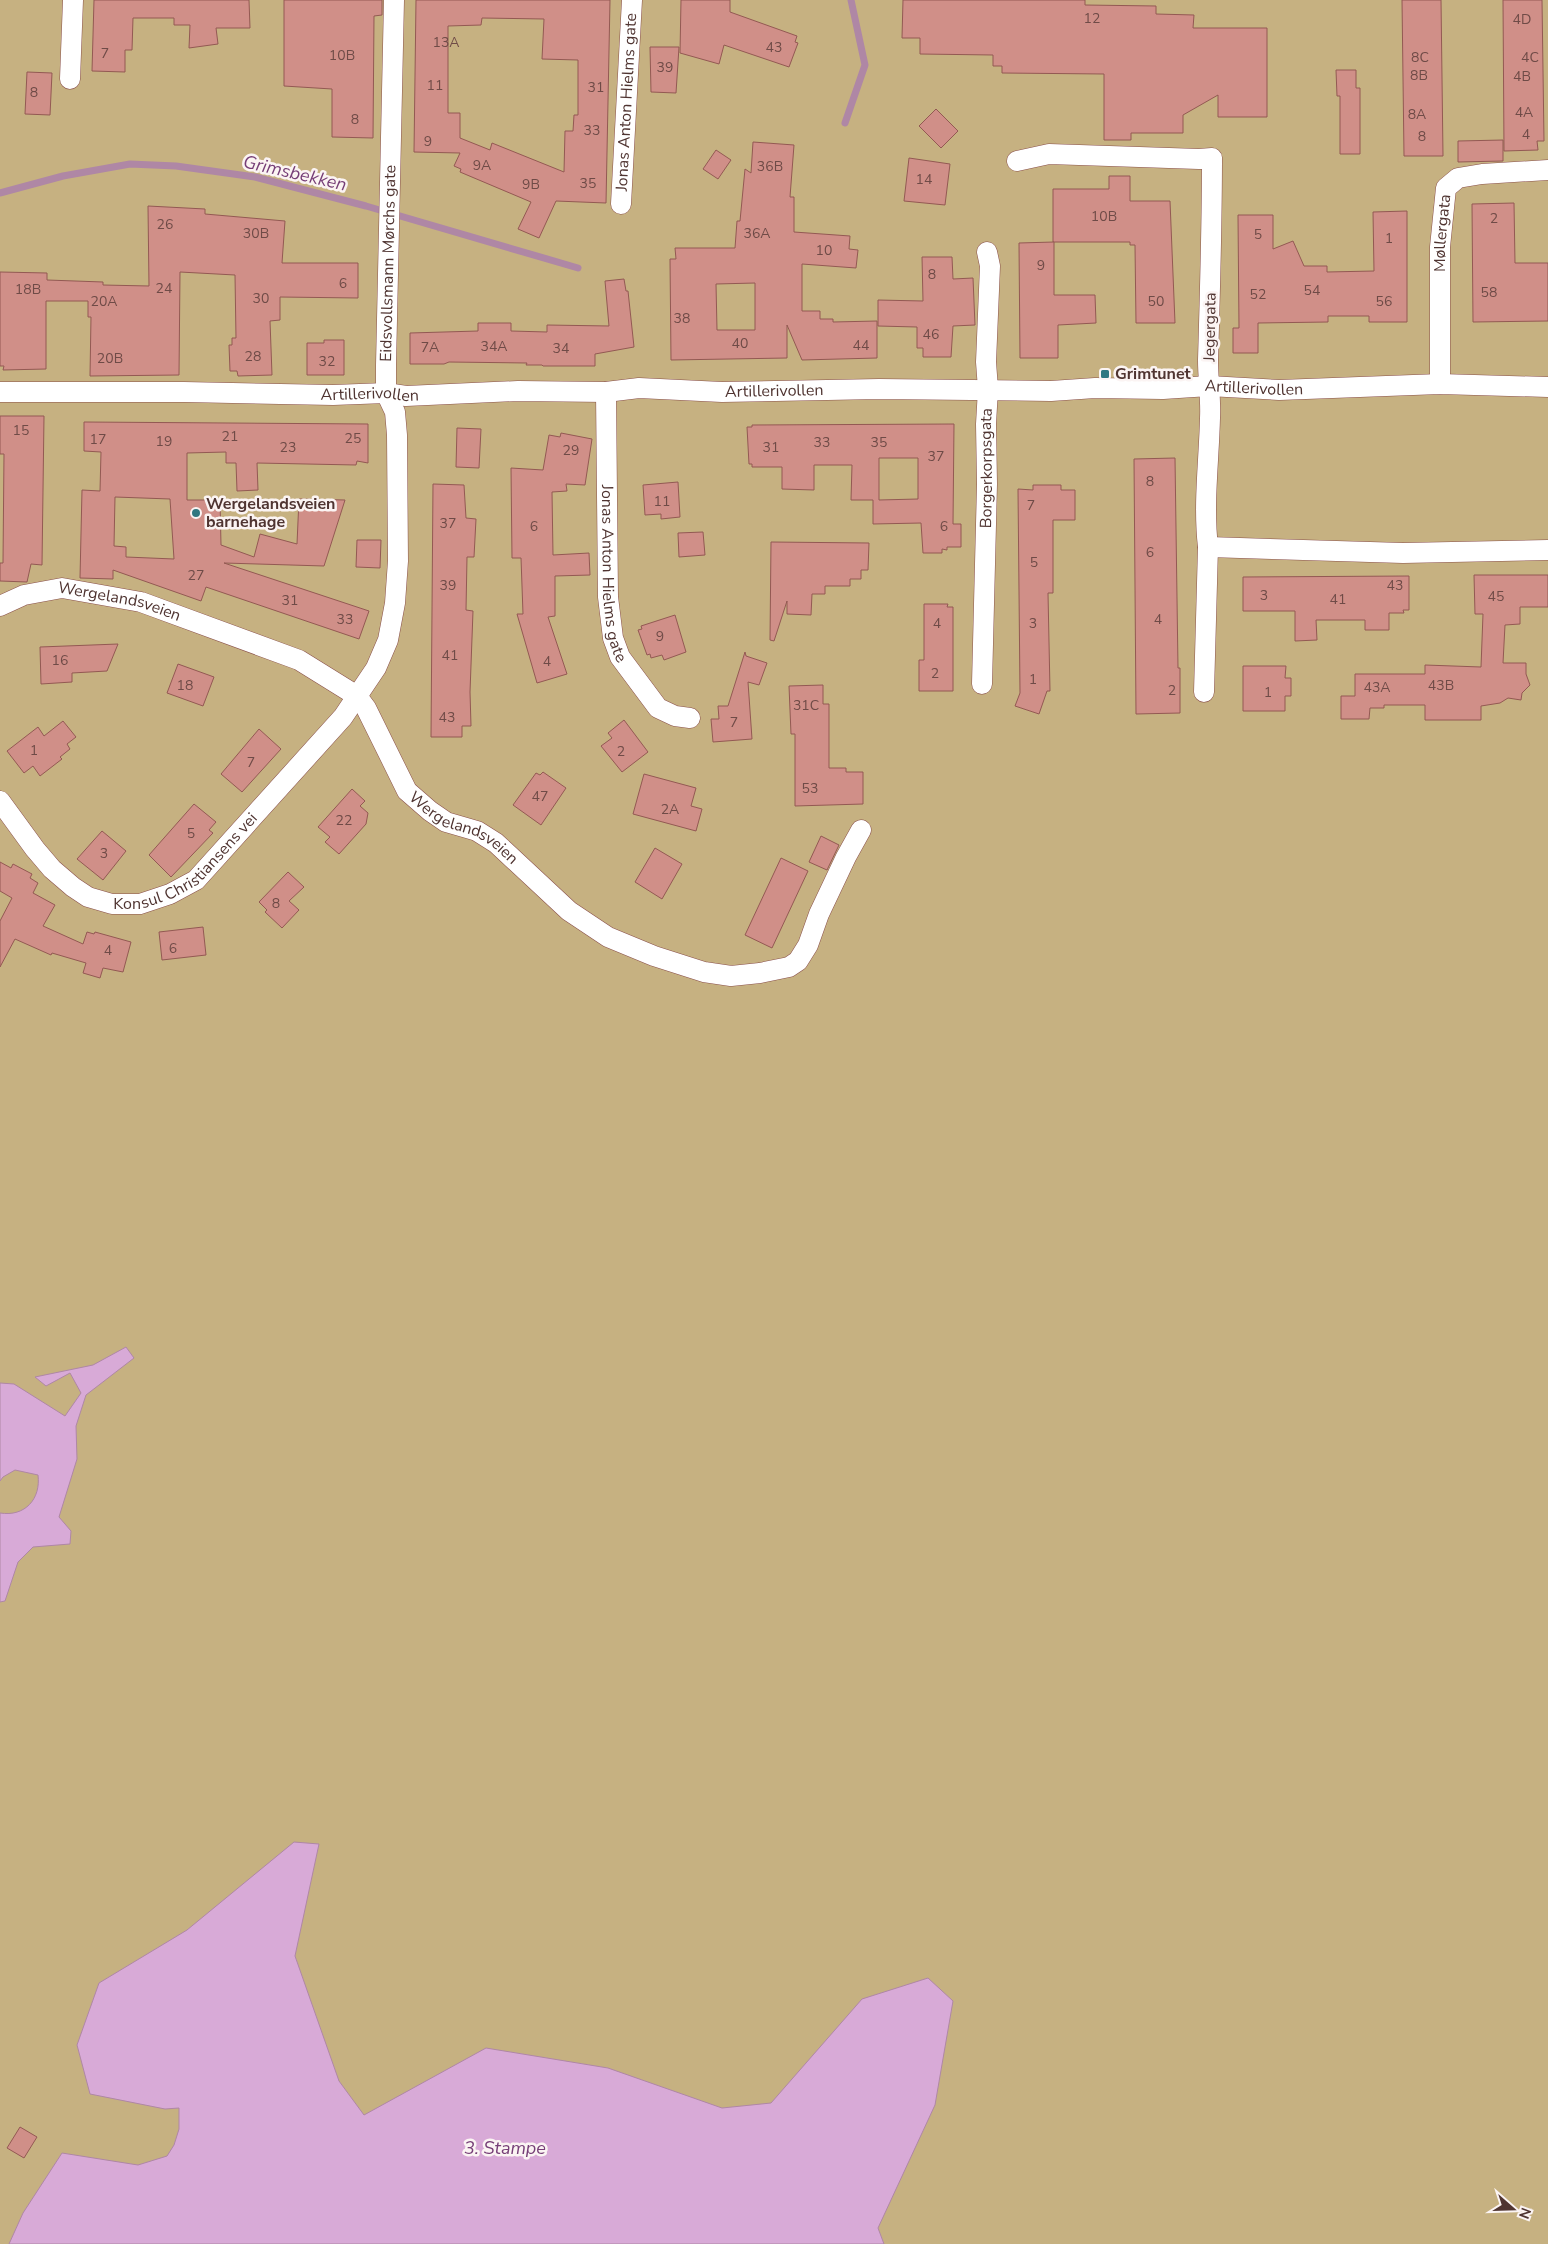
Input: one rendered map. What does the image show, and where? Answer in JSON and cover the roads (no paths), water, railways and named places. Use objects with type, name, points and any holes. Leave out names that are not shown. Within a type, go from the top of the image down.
[{"type":"street","points":[[70,79],[73,0]]},
{"type":"street","name":"Eidsvollsmann Mørchs gate","points":[[357,696],[376,668],[388,640],[395,603],[398,561],[397,435],[394,412],[386,393],[394,0]]},
{"type":"street","name":"Jonas Anton Hielms gate","points":[[621,204],[632,0]]},
{"type":"street","name":"Jegergata","points":[[1017,161],[1049,154],[1108,158],[1199,160],[1212,158],[1210,417],[1206,488],[1208,548],[1204,692]]},
{"type":"street","name":"Møllergata","points":[[1440,384],[1440,246],[1446,188],[1458,178],[1482,174],[1548,170]]},
{"type":"street","name":"Borgerkorpsgata","points":[[982,684],[987,484],[986,424],[988,389],[986,362],[990,266],[987,252]]},
{"type":"street","name":"Artillerivollen","points":[[0,392],[184,392],[333,395],[386,393],[406,396],[518,391],[606,392],[639,388],[722,392],[988,389],[1051,391],[1095,388],[1163,389],[1209,386],[1279,390],[1440,384],[1548,387]]},
{"type":"street","name":"Jonas Anton Hielms gate","points":[[606,392],[608,597],[612,638],[620,657],[658,708],[675,716],[690,718]]},
{"type":"street","points":[[1208,548],[1266,551],[1311,550],[1403,553],[1548,550]]},
{"type":"street","name":"Wergelandsveien","points":[[0,606],[24,595],[62,588],[141,602],[299,660],[357,696],[370,716],[407,791],[430,811],[446,822],[477,831],[496,843],[569,911],[608,937],[654,956],[704,972],[731,976],[760,973],[789,966],[798,961],[808,945],[819,914],[861,830]]},
{"type":"street","name":"Konsul Christiansens vei","points":[[0,802],[34,850],[73,887],[88,897],[112,904],[140,904],[170,894],[196,880],[343,717],[357,696]]},
{"type":"water","points":[[126,1347],[134,1358],[86,1395],[76,1426],[77,1459],[59,1517],[71,1531],[70,1544],[33,1547],[18,1562],[5,1601],[0,1602],[0,1513],[9,1514],[17,1512],[24,1509],[34,1499],[37,1492],[38,1475],[15,1470],[0,1481],[0,1383],[14,1384],[65,1416],[81,1393],[70,1373],[46,1386],[35,1377],[93,1365]]},
{"type":"water","name":"3. Stampe","points":[[294,1842],[319,1844],[295,1956],[339,2081],[364,2115],[486,2048],[608,2068],[722,2108],[771,2103],[862,1999],[928,1978],[953,2001],[935,2105],[878,2228],[884,2244],[9,2244],[23,2213],[62,2153],[138,2165],[167,2156],[174,2145],[179,2129],[179,2108],[165,2109],[90,2094],[77,2045],[99,1983],[187,1930]]},
{"type":"waterway","name":"Grimsbekken","points":[[845,123],[865,65],[851,0]]},
{"type":"waterway","name":"Grimsbekken","points":[[0,193],[63,176],[130,164],[176,166],[255,177],[366,206],[578,268]]},
{"type":"place","name":"Grimtunet","points":[[1105,374]]},
{"type":"place","name":"Wergelandsveien barnehage","points":[[196,513]]}]
